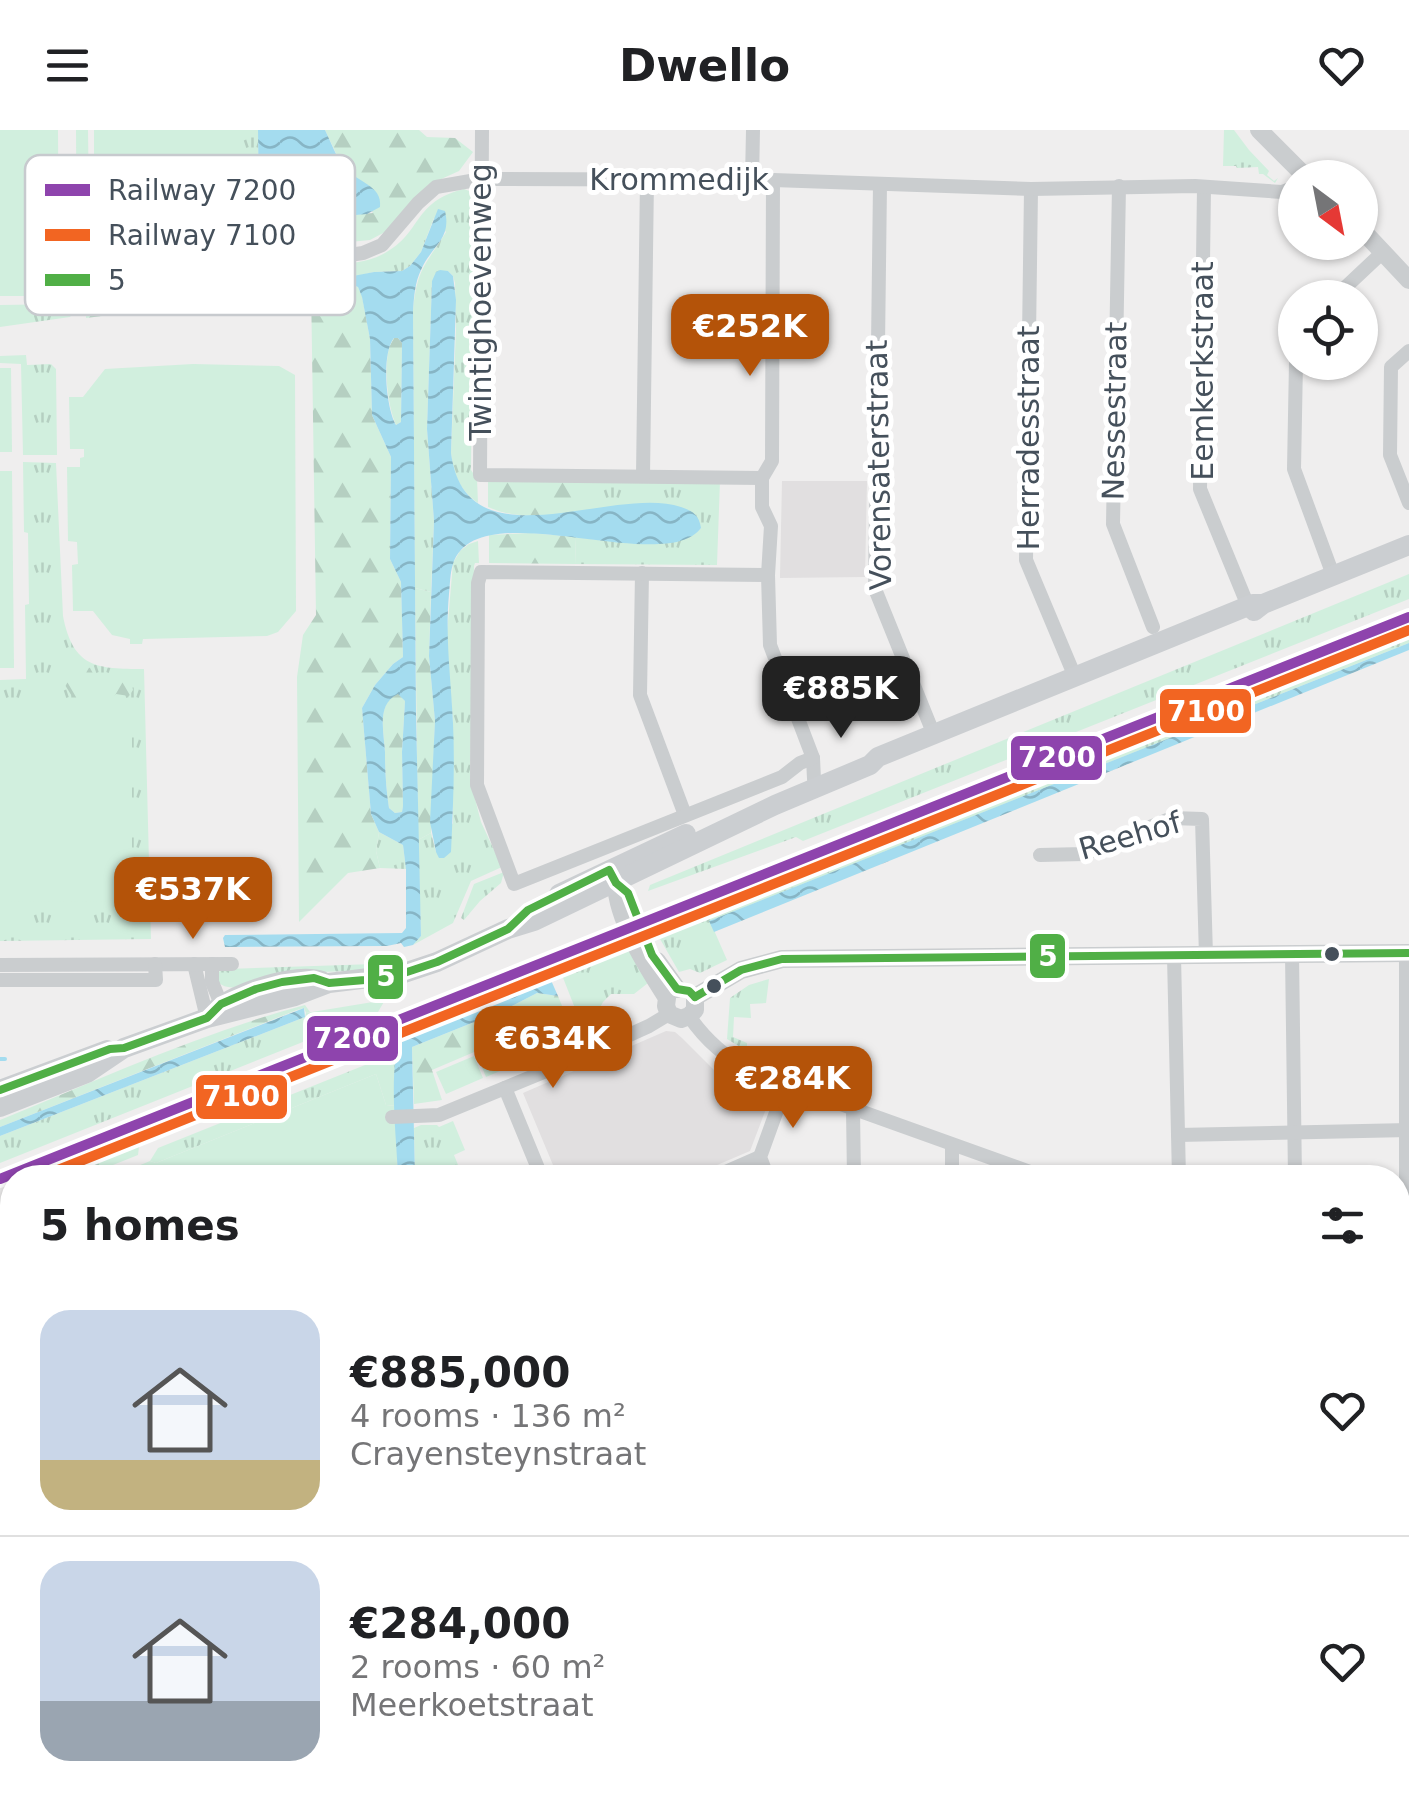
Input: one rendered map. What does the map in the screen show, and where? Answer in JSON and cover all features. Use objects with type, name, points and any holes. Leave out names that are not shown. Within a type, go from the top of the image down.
[{"type":"main road","points":[[0,1107],[87,1073],[124,1048],[214,1011],[295,996],[328,983],[401,974],[437,962],[534,921],[613,876],[815,774],[870,765],[934,735],[1140,652],[1161,649],[1255,610],[1256,604],[1409,545]]},
{"type":"main road","points":[[0,1090],[110,1049],[124,1048]]},
{"type":"street","name":"Twintighoevenweg","points":[[482,130],[480,474],[643,476]]},
{"type":"street","points":[[752,130],[752,180]]},
{"type":"street","points":[[1259,130],[1295,160]]},
{"type":"street","points":[[1275,130],[1300,160]]},
{"type":"street","points":[[647,179],[643,476],[762,478]]},
{"type":"street","name":"Krommedijk","points":[[355,254],[382,245],[436,186],[482,180],[773,180],[1030,189],[1118,186],[1278,192]]},
{"type":"street","points":[[773,180],[772,462],[762,478],[762,507],[771,526],[770,645],[815,774]]},
{"type":"street","name":"Vorensaterstraat","points":[[880,184],[874,588],[934,735]]},
{"type":"street","name":"Nessestraat","points":[[1118,186],[1112,524],[1153,628]]},
{"type":"street","name":"Eemkerkstraat","points":[[1204,187],[1200,489],[1256,604]]},
{"type":"street","name":"Herradesstraat","points":[[1030,189],[1026,560],[1075,678]]},
{"type":"street","points":[[1378,248],[1409,280]]},
{"type":"street","points":[[1353,280],[1382,252]]},
{"type":"street","points":[[1409,351],[1391,368],[1390,456],[1409,503]]},
{"type":"street","points":[[1296,380],[1294,470],[1333,575]]},
{"type":"street","points":[[768,575],[482,572],[478,583],[477,785],[514,884],[782,777],[800,763],[815,774]]},
{"type":"street","points":[[642,573],[640,695],[685,815]]},
{"type":"street","name":"Reehof","points":[[1040,855],[1084,854],[1172,818],[1202,818],[1206,956]]},
{"type":"street","points":[[392,1117],[439,1116],[505,1088],[649,1026],[671,1000],[689,991],[695,1010],[681,1019],[671,1000],[652,955],[628,893],[613,876]]},
{"type":"street","points":[[694,997],[736,973],[782,959],[1408,953],[1407,1165]]},
{"type":"street","points":[[1292,954],[1295,1165]]},
{"type":"street","points":[[1174,956],[1178,1165]]},
{"type":"street","points":[[0,980],[156,980],[155,964]]},
{"type":"street","points":[[194,964],[214,1011]]},
{"type":"street","points":[[212,964],[214,1011]]},
{"type":"street","points":[[0,965],[232,964]]},
{"type":"street","points":[[689,1016],[723,1055],[751,1072],[1011,1165]]},
{"type":"street","points":[[763,1165],[760,1157],[786,1085]]},
{"type":"street","points":[[505,1088],[537,1165]]},
{"type":"street","points":[[853,1110],[854,1165]]},
{"type":"street","points":[[1178,1135],[1408,1130]]},
{"type":"street","points":[[952,1144],[952,1165]]},
{"type":"street","points":[[742,1165],[760,1157]]},
{"type":"shaded area","points":[[782,481],[867,481],[865,577],[780,578]]},
{"type":"shaded area","points":[[666,1031],[675,1032],[718,1074],[765,1094],[769,1101],[750,1151],[717,1165],[553,1165],[523,1093]]},
{"type":"green space","points":[[0,130],[58,130],[58,155],[25,155],[25,296],[0,296]]},
{"type":"green space","points":[[76,130],[88,130],[88,155],[76,155]]},
{"type":"green space","points":[[94,130],[103,130],[103,155],[94,155]]},
{"type":"green space","points":[[103,130],[229,130],[229,155],[103,155]]},
{"type":"green space","points":[[229,130],[258,130],[258,155],[229,155]]},
{"type":"green space","points":[[325,130],[419,130],[427,137],[455,138],[473,152],[459,171],[428,185],[385,232],[370,240],[355,241],[355,215],[373,213],[355,177],[355,155],[337,155]]},
{"type":"green space","points":[[1224,130],[1234,130],[1269,171],[1267,175],[1274,181],[1278,178],[1275,183],[1259,174],[1258,167],[1223,166]]},
{"type":"green space","points":[[464,189],[472,192],[471,470],[477,479],[478,503],[458,481],[451,453],[456,329],[455,283],[448,271],[432,281],[427,429],[434,521],[431,592],[415,588],[413,311],[420,276],[446,232],[434,218],[421,252],[402,271],[355,277],[355,262],[397,245],[426,209],[447,194]]},
{"type":"green space","points":[[355,286],[362,296],[370,339],[372,415],[391,457],[390,559],[401,582],[403,657],[375,685],[362,708],[371,814],[379,832],[376,851],[380,868],[348,873],[299,922],[297,677],[303,635],[316,615],[311,315],[355,315]]},
{"type":"green space","points":[[0,305],[25,305],[25,315],[72,315],[0,327]]},
{"type":"green space","points":[[394,338],[402,343],[401,422],[396,425],[387,380]]},
{"type":"green space","points":[[26,355],[27,365],[51,364],[56,369],[57,455],[23,455],[21,364],[0,363],[0,356]]},
{"type":"green space","points":[[193,364],[279,366],[295,375],[296,611],[278,632],[267,636],[143,639],[142,644],[130,644],[130,639],[112,635],[93,611],[73,611],[72,565],[78,564],[77,542],[68,541],[67,467],[80,467],[84,449],[70,449],[69,397],[83,397],[105,369]]},
{"type":"green space","points":[[0,368],[11,368],[12,452],[0,452]]},
{"type":"green space","points":[[23,462],[56,463],[63,616],[73,646],[81,656],[100,666],[144,669],[151,939],[0,941],[0,680],[26,679],[25,605],[29,604]]},
{"type":"green space","points":[[0,471],[12,471],[14,668],[0,668]]},
{"type":"green space","points":[[488,479],[575,479],[575,512],[531,516],[488,507]]},
{"type":"green space","points":[[575,479],[720,481],[717,565],[575,564],[576,537],[661,542],[678,540],[701,528],[575,512]]},
{"type":"green space","points":[[489,535],[576,537],[575,564],[489,563]]},
{"type":"green space","points":[[478,541],[479,563],[474,566],[470,779],[481,822],[502,867],[471,881],[453,923],[413,945],[421,936],[418,840],[431,833],[436,852],[453,823],[453,720],[446,644],[453,563],[460,551]]},
{"type":"green space","points":[[1409,574],[1409,599],[803,841],[796,837],[648,891],[650,885]]},
{"type":"green space","points":[[415,588],[431,592],[429,656],[435,721],[431,833],[418,840]]},
{"type":"green space","points":[[1409,626],[1409,643],[710,921],[727,960],[700,973],[690,969],[679,972],[652,925]]},
{"type":"green space","points":[[70,660],[90,668],[96,679],[131,681],[133,690],[129,696],[116,694],[108,702],[98,696],[88,701],[73,698],[54,676],[56,665]]},
{"type":"green space","points":[[398,693],[405,701],[403,806],[402,812],[395,813],[388,801],[383,719],[387,704]]},
{"type":"green space","points":[[3,704],[132,704],[132,901],[3,902]]},
{"type":"green space","points":[[379,832],[403,845],[406,869],[380,868],[376,851]]},
{"type":"green space","points":[[504,872],[501,883],[464,920],[461,918],[474,884]]},
{"type":"green space","points":[[626,938],[648,983],[634,994],[611,994],[592,1023],[582,1026],[558,965]]},
{"type":"green space","points":[[374,964],[374,969],[283,975],[236,987],[218,982],[218,972],[226,969]]},
{"type":"green space","points":[[769,979],[766,1003],[750,1004],[751,1018],[734,1017],[733,1037],[747,1043],[747,1051],[727,1039],[730,998],[749,985]]},
{"type":"green space","points":[[537,993],[558,996],[572,1030],[557,1039],[557,1047],[537,1055],[526,1030],[432,1070],[442,1100],[414,1104],[412,1047]]},
{"type":"green space","points":[[385,1000],[378,1012],[0,1163],[0,1136],[305,1017],[306,1013]]},
{"type":"green space","points":[[305,1005],[310,1012],[306,1013],[304,1008],[297,1010],[0,1127],[0,1120],[151,1058]]},
{"type":"green space","points":[[522,1036],[531,1058],[486,1077],[477,1055]]},
{"type":"green space","points":[[474,1056],[483,1078],[446,1094],[436,1072]]},
{"type":"green space","points":[[385,1057],[396,1059],[396,1106],[386,1105],[376,1074],[156,1163],[150,1161],[158,1148]]},
{"type":"green space","points":[[376,1074],[386,1105],[395,1106],[397,1165],[140,1165],[156,1163]]},
{"type":"green space","points":[[453,1121],[465,1150],[454,1155],[458,1165],[415,1165],[414,1128],[439,1127]]},
{"type":"green space","points":[[140,1139],[138,1155],[113,1165],[73,1165]]},
{"type":"water","points":[[258,130],[325,130],[337,155],[258,155]]},
{"type":"water","points":[[355,176],[373,189],[380,200],[380,207],[355,215]]},
{"type":"water","points":[[438,209],[445,211],[446,229],[419,275],[413,311],[421,936],[413,945],[404,947],[401,943],[225,947],[225,935],[402,933],[406,928],[403,845],[379,832],[371,814],[362,708],[375,685],[403,657],[401,582],[390,559],[391,457],[372,415],[370,339],[355,276],[402,271],[421,252]],"holes":[[[394,338],[402,343],[401,422],[396,425],[386,381],[387,356]],[[398,694],[405,701],[403,806],[402,812],[395,813],[388,801],[383,719],[391,699]]]},
{"type":"water","points":[[440,270],[453,276],[456,300],[451,453],[462,487],[484,507],[512,515],[652,503],[689,510],[701,528],[681,541],[650,544],[532,533],[497,534],[469,543],[453,564],[449,594],[454,788],[451,852],[444,858],[436,852],[430,822],[435,721],[429,656],[434,521],[427,429],[432,281]]},
{"type":"water","points":[[1409,643],[1409,650],[714,932],[709,921]]},
{"type":"water","points":[[550,978],[558,996],[537,993],[412,1047],[415,1165],[397,1165],[394,1083],[397,1047],[404,1029],[413,1022],[417,1028]]},
{"type":"water","points":[[304,1008],[305,1017],[0,1136],[0,1127]]},
{"type":"waterway","points":[[0,1059],[5,1059]]},
{"type":"rail line","name":"7200","points":[[35,1165],[1409,617]]},
{"type":"rail line","name":"7100","points":[[71,1165],[1409,630]]},
{"type":"transit line","name":"5","points":[[0,1090],[207,1018],[221,1004],[256,989],[314,978],[329,983],[365,980],[437,962],[508,929],[528,910],[609,870],[628,893],[652,955],[677,989],[689,991],[695,997]]},
{"type":"transit line","name":"5","points":[[695,997],[741,970],[782,959],[1409,953]]}]
